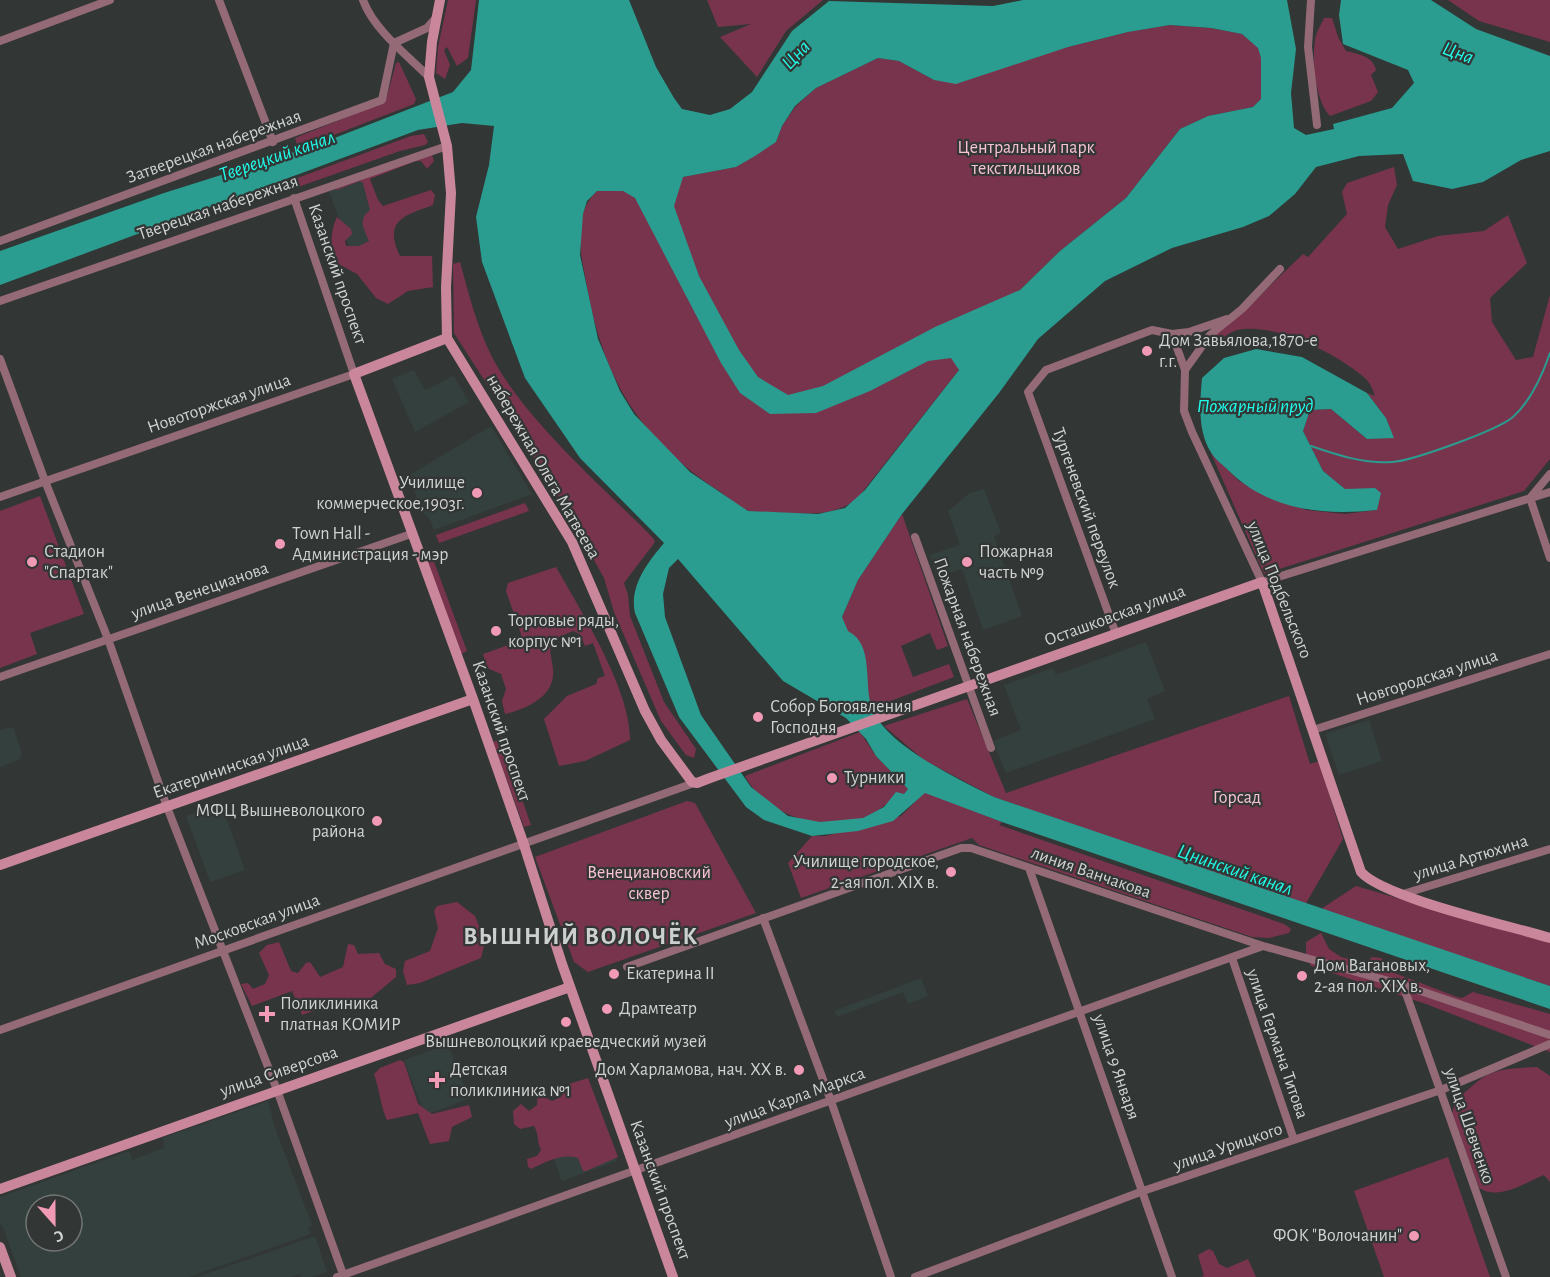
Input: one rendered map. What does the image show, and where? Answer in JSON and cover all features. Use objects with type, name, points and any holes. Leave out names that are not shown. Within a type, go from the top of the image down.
[{"type":"street","points":[[0,41],[110,0]]},
{"type":"street","points":[[219,0],[273,142]]},
{"type":"street","points":[[363,0],[367,9],[394,43],[429,77]]},
{"type":"street","points":[[440,0],[435,19],[429,77],[447,146],[451,193],[446,287],[447,338]]},
{"type":"street","points":[[1311,0],[1308,47],[1317,125]]},
{"type":"street","points":[[394,43],[427,28],[435,19]]},
{"type":"street","name":"Затверецкая набережная","points":[[0,241],[382,100],[394,43]]},
{"type":"street","name":"Тверецкая набережная","points":[[0,301],[447,146]]},
{"type":"street","name":"Казанский проспект","points":[[294,198],[411,534],[473,699],[634,1171],[674,1277]]},
{"type":"street","points":[[1185,369],[1210,335],[1242,309],[1280,269]]},
{"type":"street","points":[[1172,334],[1209,327],[1227,319]]},
{"type":"street","name":"Тургеневский переулок","points":[[1116,634],[1028,392],[1046,370],[1152,330],[1172,334]]},
{"type":"street","name":"улица Подбельского","points":[[1172,334],[1185,369],[1184,411],[1262,582],[1356,862],[1368,881],[1401,895]]},
{"type":"street","name":"Новоторжская улица","points":[[0,497],[354,374],[447,338]]},
{"type":"street","name":"набережная Олега Матвеева","points":[[447,338],[572,542],[645,711],[661,740],[694,783]]},
{"type":"street","points":[[0,359],[45,481],[108,639],[167,807],[277,1090],[342,1276]]},
{"type":"street","points":[[1550,474],[1530,498],[1550,558]]},
{"type":"street","name":"Осташковская улица","points":[[694,783],[1262,582],[1550,492]]},
{"type":"street","name":"улица Венецианова","points":[[0,677],[411,534]]},
{"type":"street","name":"Пожарная набережная","points":[[915,537],[991,748]]},
{"type":"street","name":"Новгородская улица","points":[[1313,730],[1550,654]]},
{"type":"street","name":"Екатерининская улица","points":[[0,866],[473,699]]},
{"type":"street","name":"Московская улица","points":[[0,1030],[694,783]]},
{"type":"street","name":"линия Ванчакова","points":[[627,967],[961,848],[971,848],[1263,946],[1403,985],[1550,1035]]},
{"type":"street","name":"улица Артюхина","points":[[1401,895],[1550,849]]},
{"type":"street","name":"улица 9 Января","points":[[1029,868],[1081,1010],[1172,1277]]},
{"type":"street","points":[[1401,895],[1550,938]]},
{"type":"street","points":[[763,918],[831,1101],[891,1277]]},
{"type":"street","name":"улица Карла Маркса","points":[[342,1276],[1263,946]]},
{"type":"street","name":"улица Германа Титова","points":[[1232,958],[1294,1140]]},
{"type":"street","name":"улица Шевченко","points":[[1403,985],[1506,1277]]},
{"type":"street","name":"улица Сиверсова","points":[[0,1189],[570,987]]},
{"type":"street","name":"улица Урицкого","points":[[915,1277],[1143,1191],[1441,1090],[1550,1044]]},
{"type":"street","points":[[0,1247],[11,1277]]},
{"type":"shaded area","points":[[368,177],[382,242],[351,252],[329,191]]},
{"type":"shaded area","points":[[414,370],[425,390],[454,376],[469,402],[415,432],[392,379]]},
{"type":"shaded area","points":[[491,426],[532,494],[434,530],[429,518],[423,513],[408,476]]},
{"type":"shaded area","name":"Пожарная часть №9","points":[[984,489],[1001,533],[994,536],[1022,616],[983,630],[962,569],[937,577],[930,555],[960,545],[948,511],[970,493]]},
{"type":"shaded area","points":[[1146,642],[1165,691],[1147,699],[1155,719],[1006,773],[993,741],[1021,730],[1004,685],[1053,668],[1056,675]]},
{"type":"shaded area","points":[[1369,720],[1382,761],[1339,775],[1325,734]]},
{"type":"shaded area","points":[[13,727],[22,753],[19,760],[0,767],[0,730]]},
{"type":"shaded area","points":[[221,803],[245,870],[210,882],[186,816]]},
{"type":"shaded area","points":[[921,978],[928,996],[908,1004],[903,992],[837,1017],[834,1011]]},
{"type":"shaded area","name":"Детская поликлиника №1","points":[[448,1044],[469,1099],[425,1115],[404,1060]]},
{"type":"shaded area","points":[[591,1087],[617,1161],[562,1181],[551,1152]]},
{"type":"shaded area","points":[[268,1101],[275,1128],[312,1225],[308,1227],[311,1234],[189,1277],[21,1277],[2,1225],[0,1225],[0,1197],[129,1151],[132,1160],[165,1148],[162,1138]]},
{"type":"shaded area","points":[[315,1236],[327,1272],[311,1277],[301,1277],[300,1274],[291,1277],[197,1277]]},
{"type":"green space","points":[[448,0],[476,0],[468,58],[457,66],[447,47],[444,50],[450,65],[445,79],[436,73],[438,47]]},
{"type":"green space","points":[[707,0],[823,0],[786,31],[757,77],[720,37],[751,24],[718,27]]},
{"type":"green space","points":[[1448,0],[1550,0],[1550,42],[1479,21]]},
{"type":"green space","points":[[1324,18],[1332,18],[1338,37],[1346,51],[1364,56],[1372,62],[1376,70],[1371,75],[1378,92],[1371,101],[1330,116],[1321,100],[1314,69],[1315,40]]},
{"type":"green space","name":"Центральный парк текстильщиков","points":[[1170,25],[1211,28],[1242,34],[1259,48],[1261,99],[1253,107],[1208,116],[1180,129],[1126,198],[1060,251],[1020,290],[996,302],[959,370],[856,500],[831,511],[814,513],[746,510],[688,468],[664,447],[644,424],[627,400],[613,374],[593,315],[586,281],[580,245],[581,222],[589,200],[597,191],[636,191],[683,177],[736,167],[776,142],[782,126],[796,106],[816,88],[878,58],[899,61],[934,80],[1128,32]]},
{"type":"green space","points":[[399,62],[416,99],[414,104],[308,145],[297,145],[295,138],[357,113],[387,96],[396,63]]},
{"type":"green space","points":[[424,134],[428,142],[425,145],[400,151],[298,187],[292,180],[411,136]]},
{"type":"green space","points":[[432,155],[434,161],[427,169],[421,161],[416,161],[370,179],[378,200],[383,206],[431,190],[435,195],[433,205],[400,220],[394,234],[400,256],[432,256],[433,287],[408,291],[388,304],[376,298],[357,274],[333,261],[332,238],[337,217],[351,229],[352,234],[345,241],[346,246],[359,246],[369,241],[363,221],[370,210],[363,183],[360,181],[337,190],[335,187]]},
{"type":"green space","points":[[1394,167],[1397,185],[1388,205],[1385,227],[1398,249],[1438,236],[1484,231],[1508,215],[1527,263],[1490,298],[1492,322],[1516,360],[1533,357],[1550,295],[1550,459],[1524,491],[1264,574],[1211,453],[1239,481],[1306,510],[1345,514],[1377,510],[1375,488],[1346,490],[1323,471],[1303,431],[1310,410],[1331,409],[1367,439],[1393,437],[1386,418],[1367,393],[1375,396],[1369,382],[1354,369],[1323,350],[1287,335],[1270,331],[1237,330],[1217,342],[1215,335],[1245,310],[1303,254],[1308,257],[1347,214],[1342,192],[1347,183]]},
{"type":"green space","points":[[460,262],[482,334],[506,381],[544,429],[655,542],[624,583],[630,616],[664,702],[696,749],[694,758],[686,755],[661,721],[614,612],[604,578],[556,492],[454,333],[453,264]]},
{"type":"green space","name":"Стадион \"Спартак\"","points":[[40,496],[84,614],[30,633],[37,654],[0,668],[0,511]]},
{"type":"green space","points":[[525,503],[529,511],[439,543],[436,535]]},
{"type":"green space","points":[[902,514],[948,646],[937,650],[930,633],[901,646],[913,677],[949,664],[954,677],[872,708],[842,617],[858,580]]},
{"type":"green space","points":[[433,559],[467,651],[461,654],[427,561]]},
{"type":"green space","points":[[556,567],[591,628],[614,675],[628,720],[630,740],[585,761],[559,766],[544,719],[567,696],[596,684],[598,678],[605,676],[593,643],[585,646],[580,634],[573,631],[552,640],[550,651],[553,678],[550,687],[531,705],[505,714],[502,701],[506,689],[501,674],[487,668],[483,654],[520,641],[521,634],[506,591],[508,583]]},
{"type":"green space","name":"Горсад","points":[[1289,696],[1310,764],[1319,761],[1343,839],[1305,905],[994,797],[924,760],[884,726],[967,699],[1006,793]]},
{"type":"green space","points":[[860,732],[876,756],[908,789],[903,795],[896,793],[881,809],[861,819],[840,823],[818,822],[795,817],[775,807],[758,793],[745,776]]},
{"type":"green space","points":[[501,739],[531,825],[524,827],[493,742]]},
{"type":"green space","points":[[925,792],[1002,822],[999,825],[1284,924],[1291,929],[1289,933],[1269,938],[1252,937],[979,845],[972,838],[801,898],[788,863],[812,836],[825,836],[901,816]]},
{"type":"green space","name":"Венециановский сквер","points":[[687,801],[695,803],[756,913],[588,972],[574,962],[535,857]]},
{"type":"green space","points":[[1356,886],[1550,943],[1550,986],[1321,909]]},
{"type":"green space","points":[[457,902],[475,916],[485,942],[481,958],[420,983],[407,985],[403,971],[405,961],[430,951],[438,928],[434,911],[437,906]]},
{"type":"green space","points":[[1321,933],[1329,949],[1341,957],[1366,963],[1372,957],[1381,958],[1392,972],[1457,997],[1462,998],[1473,992],[1550,1014],[1550,1052],[1426,1004],[1311,966],[1306,955],[1306,942]]},
{"type":"green space","points":[[279,942],[291,971],[298,973],[306,963],[310,962],[320,977],[343,967],[348,944],[354,945],[358,954],[379,953],[385,964],[396,969],[396,977],[366,1002],[344,1010],[319,1009],[302,1015],[292,991],[252,1006],[241,984],[248,983],[253,989],[265,984],[269,975],[259,953],[267,945]]},
{"type":"green space","points":[[400,1060],[404,1062],[418,1104],[432,1114],[469,1105],[472,1117],[452,1127],[449,1141],[430,1144],[418,1113],[387,1120],[374,1074],[380,1068]]},
{"type":"green space","points":[[1537,1067],[1550,1076],[1550,1182],[1544,1175],[1503,1192],[1487,1192],[1479,1188],[1452,1115],[1456,1098],[1491,1073],[1506,1069]]},
{"type":"green space","points":[[588,1078],[618,1157],[586,1171],[583,1171],[578,1158],[572,1157],[554,1159],[531,1169],[528,1167],[527,1159],[537,1156],[541,1150],[537,1132],[534,1126],[520,1129],[514,1124],[513,1111],[521,1104],[529,1111],[537,1105],[538,1094],[552,1101],[561,1097],[569,1084]]},
{"type":"green space","points":[[1448,1157],[1490,1277],[1384,1277],[1354,1191]]},
{"type":"green space","points":[[1209,1249],[1213,1251],[1219,1264],[1227,1268],[1248,1259],[1256,1277],[1201,1277],[1204,1276],[1198,1255]]},
{"type":"water","name":"Цна","points":[[479,0],[629,0],[656,67],[674,98],[682,109],[710,115],[730,109],[752,92],[792,31],[829,1],[993,6],[1023,0],[1287,0],[1296,49],[1291,93],[1294,128],[1306,135],[1334,129],[1333,124],[1392,108],[1414,83],[1408,70],[1343,44],[1339,15],[1341,0],[1431,0],[1476,29],[1550,56],[1550,151],[1521,160],[1483,182],[1452,189],[1413,181],[1403,154],[1359,156],[1316,167],[1295,194],[1269,216],[1243,227],[1172,248],[1105,281],[1038,339],[999,393],[902,514],[858,580],[842,617],[848,631],[862,646],[867,666],[869,698],[880,722],[907,748],[944,771],[994,797],[1550,986],[1550,1009],[1002,822],[925,793],[893,821],[858,831],[812,836],[764,820],[746,807],[679,717],[635,613],[637,585],[651,559],[664,543],[580,458],[525,378],[482,262],[476,217],[489,165],[494,126],[462,123],[418,130],[0,285],[0,251],[164,193],[319,144],[453,92],[471,70]],"holes":[[[1170,25],[1211,28],[1242,34],[1258,48],[1261,58],[1261,99],[1253,107],[1208,116],[1180,129],[1126,198],[1060,251],[1020,290],[935,327],[823,386],[788,395],[758,377],[739,350],[699,276],[674,206],[683,177],[736,167],[755,156],[776,142],[782,126],[795,106],[816,88],[878,58],[899,61],[934,80],[956,84],[1068,47],[1128,32]],[[597,191],[623,191],[635,198],[721,363],[740,393],[770,414],[816,413],[870,391],[928,361],[951,358],[959,370],[865,490],[845,508],[818,514],[748,511],[690,472],[634,414],[620,391],[598,339],[580,255],[583,214],[587,201]],[[678,559],[783,681],[846,718],[866,739],[876,756],[908,789],[904,794],[896,792],[884,807],[863,818],[820,822],[788,816],[751,787],[701,715],[665,617],[663,594],[669,568]]]},
{"type":"water","name":"Пожарный пруд","points":[[1256,349],[1302,357],[1367,393],[1386,418],[1394,438],[1367,439],[1331,409],[1310,410],[1303,431],[1323,471],[1345,489],[1375,488],[1381,493],[1377,510],[1317,511],[1278,502],[1244,483],[1214,456],[1207,445],[1202,427],[1200,407],[1202,378],[1224,358]]},
{"type":"waterway","points":[[1311,446],[1361,460],[1392,462],[1473,437],[1504,423],[1519,411],[1535,387],[1550,353]]},
{"type":"place","name":"Дом Завьялова,1870-е г.г.","points":[[1147,351]]},
{"type":"place","name":"Училище коммерческое,1903г.","points":[[477,493]]},
{"type":"place","name":"Town Hall - Администрация - мэр","points":[[280,544]]},
{"type":"place","name":"Стадион \"Спартак\"","points":[[32,562]]},
{"type":"place","name":"Пожарная часть №9","points":[[967,562]]},
{"type":"place","name":"Торговые ряды, корпус №1","points":[[496,631]]},
{"type":"place","name":"Собор Богоявления Господня","points":[[758,717]]},
{"type":"place","name":"Турники","points":[[832,778]]},
{"type":"place","name":"МФЦ Вышневолоцкого района","points":[[377,821]]},
{"type":"place","name":"Училище городское, 2-ая пол. XIX в.","points":[[951,872]]},
{"type":"place","name":"Екатерина II","points":[[614,974]]},
{"type":"place","name":"Дом Вагановых, 2-ая пол. XIX в.","points":[[1302,976]]},
{"type":"place","name":"Драмтеатр","points":[[607,1009]]},
{"type":"place","name":"Поликлиника платная КОМИР","points":[[267,1014]]},
{"type":"place","name":"Вышневолоцкий краеведческий музей","points":[[566,1022]]},
{"type":"place","name":"Дом Харламова, нач. XX в.","points":[[799,1070]]},
{"type":"place","name":"Детская поликлиника №1","points":[[437,1080]]},
{"type":"place","name":"ФОК \"Волочанин\"","points":[[1414,1236]]},
{"type":"district","name":"ВЫШНИЙ ВОЛОЧЁК","points":[[581,937]]},
{"type":"water label","name":"Тверецкий канал","points":[[277,156]]},
{"type":"water label","name":"Цнинский канал","points":[[1235,870]]}]
